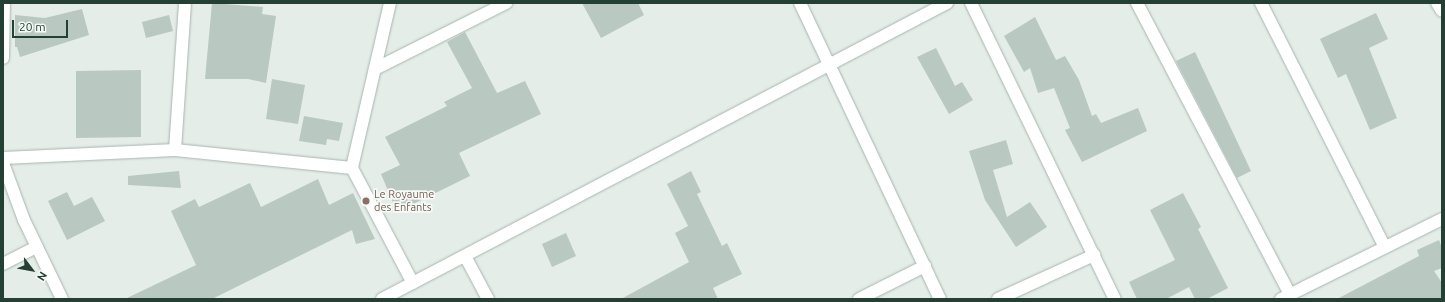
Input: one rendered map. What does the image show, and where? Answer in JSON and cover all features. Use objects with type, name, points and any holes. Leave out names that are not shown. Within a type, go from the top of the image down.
[{"type":"street","points":[[3,58],[4,3]]},
{"type":"street","points":[[175,150],[185,3]]},
{"type":"street","points":[[390,3],[352,168],[413,283]]},
{"type":"street","points":[[375,69],[506,3]]},
{"type":"street","points":[[800,3],[940,299]]},
{"type":"street","points":[[382,299],[947,3]]},
{"type":"street","points":[[971,3],[1115,299]]},
{"type":"street","points":[[1137,3],[1285,297],[1442,219]]},
{"type":"street","points":[[1261,3],[1385,247]]},
{"type":"street","points":[[1438,3],[1442,11]]},
{"type":"street","points":[[3,158],[175,150],[352,168]]},
{"type":"street","points":[[3,163],[37,247],[62,299]]},
{"type":"street","points":[[3,264],[37,247]]},
{"type":"street","points":[[998,299],[1094,255]]},
{"type":"street","points":[[465,256],[488,299]]},
{"type":"street","points":[[858,299],[925,266]]},
{"type":"building","points":[[212,3],[263,7],[262,14],[276,16],[266,83],[248,79],[205,79]]},
{"type":"building","points":[[582,3],[638,3],[644,15],[601,38]]},
{"type":"building","points":[[82,9],[89,35],[20,57],[17,47],[15,47],[15,15],[45,18]]},
{"type":"building","points":[[1376,13],[1388,39],[1369,48],[1397,118],[1370,130],[1346,74],[1338,78],[1320,39]]},
{"type":"building","points":[[169,15],[173,31],[146,38],[142,22]]},
{"type":"building","points":[[1035,17],[1056,60],[1065,56],[1079,80],[1092,116],[1096,114],[1101,123],[1138,108],[1147,131],[1082,162],[1065,130],[1070,128],[1054,88],[1038,93],[1030,68],[1024,72],[1004,36]]},
{"type":"building","points":[[465,32],[497,93],[525,81],[541,114],[459,153],[470,176],[397,212],[381,174],[400,165],[385,137],[447,106],[444,102],[472,88],[447,42]]},
{"type":"building","points":[[936,48],[955,86],[962,82],[973,100],[949,114],[917,57]]},
{"type":"building","points":[[1195,52],[1251,171],[1237,178],[1176,61]]},
{"type":"building","points":[[141,70],[141,137],[76,138],[76,71]]},
{"type":"building","points":[[272,79],[305,85],[298,124],[266,119]]},
{"type":"building","points":[[304,116],[343,123],[339,141],[327,139],[326,145],[299,141]]},
{"type":"building","points":[[1006,140],[1013,164],[993,170],[1007,217],[1030,202],[1047,227],[1016,247],[985,200],[969,151]]},
{"type":"building","points":[[179,171],[181,188],[128,185],[128,176]]},
{"type":"building","points":[[691,171],[701,192],[697,194],[722,246],[727,243],[742,274],[713,288],[718,299],[621,299],[689,262],[675,233],[688,226],[667,184]]},
{"type":"building","points":[[318,179],[329,205],[353,193],[375,239],[356,244],[352,230],[212,299],[125,299],[196,265],[171,211],[195,199],[199,207],[250,183],[261,207]]},
{"type":"building","points":[[67,192],[74,206],[92,197],[105,221],[67,240],[48,201]]},
{"type":"building","points":[[1183,193],[1201,227],[1198,229],[1228,288],[1207,299],[1195,299],[1189,287],[1166,299],[1137,299],[1129,282],[1175,260],[1150,210]]},
{"type":"building","points":[[566,233],[576,256],[552,267],[542,244]]},
{"type":"building","points":[[1439,240],[1442,248],[1442,268],[1434,271],[1442,283],[1442,299],[1337,299],[1419,256],[1417,250]]},
{"type":"place","name":"Le Royaume des Enfants","points":[[366,201]]}]
